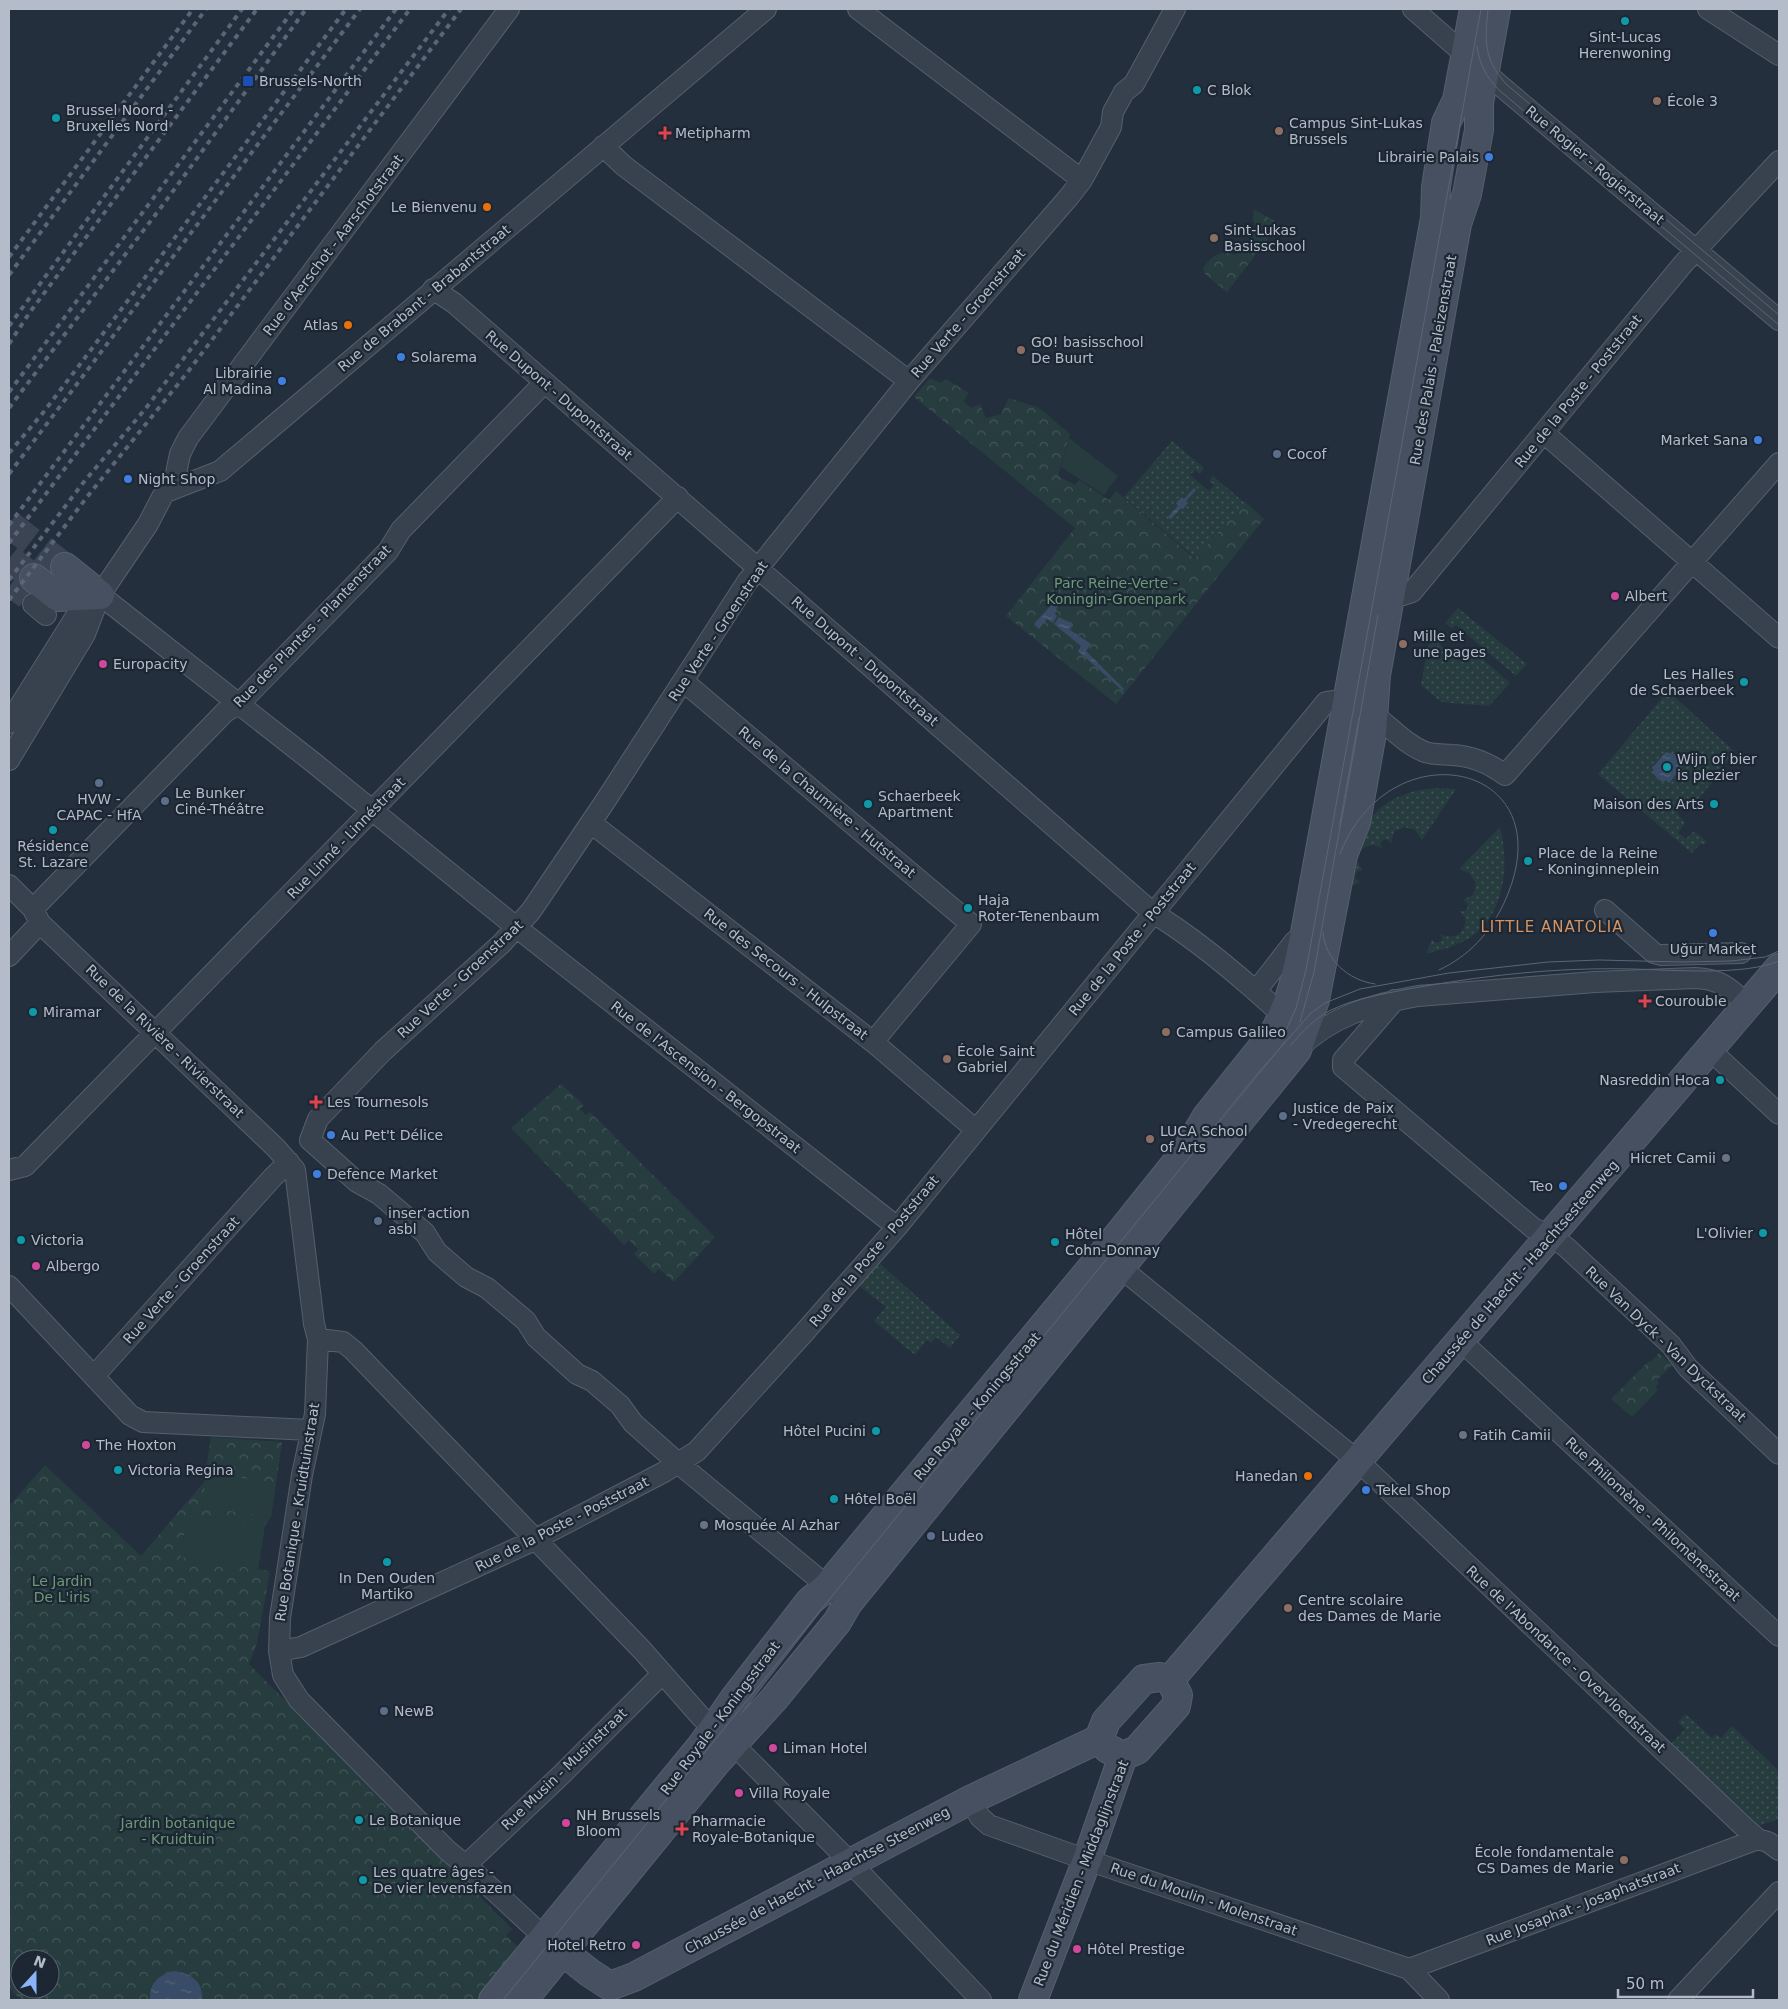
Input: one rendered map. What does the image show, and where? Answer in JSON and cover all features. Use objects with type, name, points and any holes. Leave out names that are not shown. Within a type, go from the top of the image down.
[{"type":"main road","name":"Rue des Palais - Paleizenstraat","points":[[1474,9],[1475,62]]},
{"type":"main road","name":"Rue des Palais - Paleizenstraat","points":[[1374,713],[1380,590],[1435,218],[1436,187],[1446,123],[1475,62],[1496,9]]},
{"type":"main road","points":[[66,567],[100,595]]},
{"type":"main road","name":"Rue des Palais - Paleizenstraat","points":[[1346,702],[1380,590]]},
{"type":"main road","points":[[38,599],[100,595]]},
{"type":"main road","points":[[1295,1033],[1293,993],[1346,702]]},
{"type":"main road","points":[[1295,1033],[1315,1000],[1342,854],[1356,822],[1374,713]]},
{"type":"main road","name":"Chaussée de Haecht - Haachtsesteenweg","points":[[1358,1461],[1779,968]]},
{"type":"main road","name":"Rue Royale - Koningsstraat","points":[[723,1736],[739,1692],[810,1601],[827,1587],[1111,1260],[1188,1148],[1207,1116],[1275,1032],[1295,1033]]},
{"type":"main road","name":"Rue Royale - Koningsstraat","points":[[523,2000],[554,1944],[702,1745],[753,1724],[785,1686],[837,1622],[848,1604],[1111,1260],[1295,1033]]},
{"type":"main road","points":[[1123,1756],[1108,1749],[1099,1739],[1106,1721],[1144,1679],[1160,1677],[1170,1680],[1358,1461]]},
{"type":"main road","name":"Rue du Méridien - Middaglijnstraat","points":[[1032,2000],[1087,1860],[1123,1756],[1137,1750],[1176,1706],[1178,1695],[1170,1680]]},
{"type":"main road","name":"Chaussée de Haecht - Haachtse Steenweg","points":[[554,1944],[614,1993],[634,1977],[850,1862],[970,1800],[1099,1739]]},
{"type":"main road","name":"Rue Royale - Koningsstraat","points":[[493,2000],[554,1944]]},
{"type":"street","name":"Rue d'Aerschot - Aarschotstraat","points":[[173,488],[180,454],[188,438],[510,9]]},
{"type":"street","name":"Rue de Brabant - Brabantstraat","points":[[173,488],[220,471],[766,9]]},
{"type":"street","points":[[858,9],[1082,180]]},
{"type":"street","name":"Rue Verte - Groenstraat","points":[[678,1463],[633,1423],[620,1405],[592,1381],[577,1374],[536,1337],[526,1322],[487,1288],[466,1277],[437,1252],[425,1233],[380,1194],[357,1182],[310,1140],[318,1120],[383,1051],[502,943],[531,911],[591,823],[747,582],[909,382],[1082,180],[1111,127],[1113,112],[1124,92],[1134,84],[1175,9]]},
{"type":"street","name":"Rue Rogier - Rogierstraat","points":[[1413,9],[1779,320]]},
{"type":"street","points":[[1708,9],[1779,56]]},
{"type":"street","points":[[603,146],[624,166],[909,382]]},
{"type":"street","name":"Rue de la Poste - Poststraat","points":[[1380,590],[1403,595],[1412,592],[1696,249],[1779,161]]},
{"type":"street","name":"Rue Dupont - Dupontstraat","points":[[433,289],[454,304],[759,568],[1153,913],[1174,926],[1256,991],[1295,1033]]},
{"type":"street","name":"Rue des Plantes - Plantenstraat","points":[[9,956],[37,916],[225,712],[239,704],[388,551],[401,530],[544,383]]},
{"type":"street","points":[[1544,433],[1779,638]]},
{"type":"street","points":[[1346,702],[1374,713],[1400,737],[1425,752],[1475,759],[1488,764],[1505,775],[1779,463]]},
{"type":"street","points":[[9,760],[85,634],[100,595],[148,524],[162,497],[173,488]]},
{"type":"street","name":"Rue Linné - Linnéstraat","points":[[9,1170],[25,1166],[678,498]]},
{"type":"street","points":[[9,723],[76,616],[100,595]]},
{"type":"street","name":"Rue de l'Ascension - Bergopstraat","points":[[100,595],[896,1227]]},
{"type":"street","name":"Rue de la Chaumière - Hutstraat","points":[[683,681],[971,924],[873,1042]]},
{"type":"street","name":"Rue de la Poste - Poststraat","points":[[279,1651],[301,1647],[534,1540],[697,1451],[802,1336],[896,1227],[1326,702],[1346,702]]},
{"type":"street","name":"Rue des Secours - Hulpstraat","points":[[591,823],[873,1042],[976,1130]]},
{"type":"street","name":"Rue de la Rivière - Rivierstraat","points":[[9,885],[37,916],[289,1162]]},
{"type":"street","points":[[1605,910],[1654,953],[1661,956],[1741,953]]},
{"type":"street","points":[[1256,991],[1294,942],[1305,933]]},
{"type":"street","points":[[1295,1033],[1316,1032],[1367,1007],[1418,996],[1595,982],[1710,979],[1719,982],[1748,1005]]},
{"type":"street","name":"Rue Van Dyck - Van Dyckstraat","points":[[1395,1000],[1343,1060],[1343,1067],[1533,1228],[1550,1236],[1566,1247],[1671,1345],[1688,1368],[1779,1454]]},
{"type":"street","points":[[1710,1050],[1779,1114]]},
{"type":"street","name":"Rue Verte - Groenstraat","points":[[94,1376],[272,1177],[289,1162]]},
{"type":"street","name":"Rue Botanique - Kruidtuinstraat","points":[[289,1162],[295,1170],[314,1324],[318,1339],[314,1414],[280,1618],[279,1651],[283,1675],[299,1700],[447,1850],[554,1944]]},
{"type":"street","name":"Rue de l'Abondance - Overvloedstraat","points":[[1111,1260],[1358,1461],[1758,1839],[1768,1842],[1779,1850]]},
{"type":"street","points":[[9,1286],[130,1416],[143,1422],[310,1430]]},
{"type":"street","points":[[318,1339],[343,1342],[353,1350],[642,1650],[701,1717],[723,1736],[850,1862],[981,2000]]},
{"type":"street","name":"Rue Philomène - Philomènestraat","points":[[1461,1341],[1779,1636]]},
{"type":"street","points":[[678,1463],[848,1604]]},
{"type":"street","name":"Rue Musin - Musinstraat","points":[[466,1865],[560,1776],[662,1674]]},
{"type":"street","name":"Rue du Moulin - Molenstraat","points":[[970,1800],[980,1817],[989,1825],[1409,1969],[1439,2000]]},
{"type":"street","name":"Rue Josaphat - Josaphatstraat","points":[[1409,1969],[1758,1839]]},
{"type":"street","points":[[1678,2000],[1779,1892]]},
{"type":"green space","points":[[1254,209],[1279,224],[1227,292],[1205,274],[1203,269],[1209,260],[1216,255],[1230,253],[1235,255],[1238,253],[1256,231],[1253,218]]},
{"type":"green space","name":"Parc Reine-Verte - Koningin-Groenpark","points":[[930,378],[941,383],[946,379],[969,393],[963,401],[971,408],[980,404],[986,418],[1001,414],[1009,398],[1039,408],[1070,434],[1058,476],[1075,485],[1079,480],[1109,500],[1116,491],[1195,559],[1245,502],[1264,519],[1116,704],[1006,616],[1075,528],[914,397]]},
{"type":"green space","points":[[1069,438],[1118,476],[1104,495],[1061,467]]},
{"type":"green space","points":[[1172,441],[1204,468],[1200,474],[1195,470],[1190,475],[1209,491],[1214,485],[1209,481],[1213,476],[1259,515],[1212,572],[1124,497]]},
{"type":"green space","points":[[1458,608],[1527,664],[1516,676],[1456,625],[1452,629],[1445,623]]},
{"type":"green space","points":[[1435,635],[1442,641],[1440,645],[1459,661],[1470,648],[1510,683],[1489,706],[1441,702],[1421,685],[1428,646]]},
{"type":"green space","points":[[1668,691],[1735,752],[1692,807],[1685,804],[1677,813],[1685,823],[1678,833],[1686,839],[1694,831],[1707,842],[1704,845],[1701,843],[1692,853],[1598,774]]},
{"type":"green space","points":[[1436,788],[1456,789],[1422,840],[1415,830],[1404,827],[1394,832],[1391,843],[1387,839],[1383,840],[1380,843],[1382,848],[1373,845],[1365,847],[1360,852],[1357,861],[1363,871],[1358,871],[1355,875],[1356,879],[1360,882],[1350,887],[1353,852],[1366,825],[1374,815],[1395,799],[1421,790]]},
{"type":"green space","points":[[1500,827],[1503,842],[1504,874],[1497,905],[1489,919],[1466,940],[1426,954],[1432,939],[1435,943],[1442,939],[1441,934],[1451,937],[1462,932],[1465,918],[1460,911],[1465,911],[1468,907],[1467,903],[1463,900],[1473,895],[1476,884],[1470,874],[1459,869]]},
{"type":"green space","points":[[561,1084],[584,1105],[580,1109],[586,1115],[590,1112],[715,1237],[674,1282],[659,1269],[654,1274],[634,1254],[638,1249],[629,1240],[624,1245],[511,1128]]},
{"type":"green space","points":[[878,1262],[960,1335],[950,1348],[936,1337],[931,1343],[927,1340],[915,1355],[874,1321],[886,1307],[858,1285]]},
{"type":"green space","points":[[1659,1353],[1672,1365],[1657,1380],[1659,1383],[1655,1387],[1658,1390],[1632,1417],[1611,1399]]},
{"type":"green space","name":"Jardin botanique - Kruidtuin","points":[[211,1437],[282,1442],[271,1517],[265,1525],[258,1569],[270,1571],[257,1643],[249,1664],[512,1929],[506,1935],[519,1948],[476,2000],[21,2000],[60,1999],[60,1949],[10,1949],[9,1988],[9,1506],[45,1465],[141,1556],[204,1482]]},
{"type":"green space","points":[[207,1473],[276,1483],[271,1517],[202,1507]]},
{"type":"green space","points":[[187,1514],[265,1525],[258,1569],[181,1557]]},
{"type":"green space","points":[[1686,1714],[1712,1738],[1716,1734],[1721,1738],[1732,1726],[1779,1771],[1779,1819],[1758,1826],[1671,1744],[1685,1729],[1678,1722]]},
{"type":"water","points":[[1194,488],[1196,490],[1186,501],[1188,503],[1183,509],[1181,508],[1171,519],[1168,517],[1178,506],[1176,503],[1182,497],[1184,499]]},
{"type":"water","points":[[1054,602],[1058,604],[1055,614],[1057,616],[1053,623],[1047,619],[1039,629],[1034,624]]},
{"type":"water","points":[[1059,617],[1073,624],[1070,630],[1091,644],[1086,651],[1124,689],[1123,691],[1078,651],[1081,646],[1054,624]]},
{"type":"water","points":[[1666,752],[1677,755],[1682,763],[1682,767],[1669,783],[1666,780],[1664,782],[1659,780],[1652,772],[1654,770],[1652,768]]},
{"type":"water","points":[[173,1971],[185,1973],[195,1979],[201,1988],[202,2000],[150,2000],[151,1989],[156,1981],[163,1975]]},
{"type":"tunnel","points":[[9,524],[65,567]]},
{"type":"tunnel","points":[[9,559],[34,578]]},
{"type":"tunnel","points":[[9,587],[33,604]]},
{"type":"tram line","points":[[1284,1035],[1296,1008],[1306,970],[1481,9]]},
{"type":"tram line","points":[[1488,9],[1487,49],[1493,66],[1506,84],[1779,315]]},
{"type":"tram line","points":[[1477,46],[1484,70],[1499,90],[1779,325]]},
{"type":"tram line","points":[[1300,1022],[1314,972],[1378,615]]},
{"type":"tram line","points":[[1340,854],[1364,813],[1396,787],[1431,775],[1465,777],[1494,792],[1513,818],[1518,855],[1504,903],[1492,924],[1478,942],[1460,958],[1439,970]]},
{"type":"tram line","points":[[1323,932],[1328,951],[1333,960],[1347,973],[1365,982],[1375,984]]},
{"type":"tram line","points":[[503,2000],[1259,1072],[1311,1013],[1325,1003],[1360,989],[1449,973],[1548,962],[1599,960],[1731,961],[1765,957],[1779,951]]},
{"type":"tram line","points":[[1291,1045],[1314,1021],[1340,1006],[1357,1000],[1432,985],[1546,971],[1575,969],[1708,971],[1747,969],[1779,961]]},
{"type":"railway","points":[[9,257],[193,9]]},
{"type":"railway","points":[[9,275],[206,9]]},
{"type":"railway","points":[[9,326],[242,9]]},
{"type":"railway","points":[[9,344],[30,312],[257,9]]},
{"type":"railway","points":[[9,392],[294,9]]},
{"type":"railway","points":[[9,408],[165,202],[306,9]]},
{"type":"railway","points":[[9,453],[81,363],[346,9]]},
{"type":"railway","points":[[9,474],[360,9]]},
{"type":"railway","points":[[9,525],[396,9]]},
{"type":"railway","points":[[9,543],[410,9]]},
{"type":"railway","points":[[9,580],[83,483],[146,408],[449,9]]},
{"type":"railway","points":[[9,600],[87,497],[187,373],[461,9]]},
{"type":"place","name":"Sint-Lucas Herenwoning","points":[[1625,21]]},
{"type":"place","name":"Brussels-North","points":[[248,81]]},
{"type":"place","name":"C Blok","points":[[1197,90]]},
{"type":"place","name":"École 3","points":[[1657,101]]},
{"type":"place","name":"Brussel Noord - Bruxelles Nord","points":[[56,118]]},
{"type":"place","name":"Campus Sint-Lukas Brussels","points":[[1279,131]]},
{"type":"place","name":"Metipharm","points":[[665,133]]},
{"type":"place","name":"Librairie Palais","points":[[1489,157]]},
{"type":"place","name":"Le Bienvenu","points":[[487,207]]},
{"type":"place","name":"Sint-Lukas Basisschool","points":[[1214,238]]},
{"type":"place","name":"Atlas","points":[[348,325]]},
{"type":"place","name":"GO! basisschool De Buurt","points":[[1021,350]]},
{"type":"place","name":"Solarema","points":[[401,357]]},
{"type":"place","name":"Librairie Al Madina","points":[[282,381]]},
{"type":"place","name":"Market Sana","points":[[1758,440]]},
{"type":"place","name":"Cocof","points":[[1277,454]]},
{"type":"place","name":"Night Shop","points":[[128,479]]},
{"type":"place","name":"Albert","points":[[1615,596]]},
{"type":"place","name":"Mille et une pages","points":[[1403,644]]},
{"type":"place","name":"Europacity","points":[[103,664]]},
{"type":"place","name":"Les Halles de Schaerbeek","points":[[1744,682]]},
{"type":"place","name":"Wijn of bier is plezier","points":[[1667,767]]},
{"type":"place","name":"HVW - CAPAC - HfA","points":[[99,783]]},
{"type":"place","name":"Le Bunker Ciné-Théâtre","points":[[165,801]]},
{"type":"place","name":"Schaerbeek Apartment","points":[[868,804]]},
{"type":"place","name":"Maison des Arts","points":[[1714,804]]},
{"type":"place","name":"Résidence St. Lazare","points":[[53,830]]},
{"type":"place","name":"Place de la Reine - Koninginneplein","points":[[1528,861]]},
{"type":"place","name":"Haja Roter-Tenenbaum","points":[[968,908]]},
{"type":"place","name":"Uğur Market","points":[[1713,933]]},
{"type":"place","name":"Courouble","points":[[1645,1001]]},
{"type":"place","name":"Miramar","points":[[33,1012]]},
{"type":"place","name":"Campus Galileo","points":[[1166,1032]]},
{"type":"place","name":"École Saint Gabriel","points":[[947,1059]]},
{"type":"place","name":"Nasreddin Hoca","points":[[1720,1080]]},
{"type":"place","name":"Les Tournesols","points":[[316,1102]]},
{"type":"place","name":"Justice de Paix - Vredegerecht","points":[[1283,1116]]},
{"type":"place","name":"Au Pet't Délice","points":[[331,1135]]},
{"type":"place","name":"LUCA School of Arts","points":[[1150,1139]]},
{"type":"place","name":"Hicret Camii","points":[[1726,1158]]},
{"type":"place","name":"Defence Market","points":[[317,1174]]},
{"type":"place","name":"Teo","points":[[1563,1186]]},
{"type":"place","name":"inser’action asbl","points":[[378,1221]]},
{"type":"place","name":"L'Olivier","points":[[1763,1233]]},
{"type":"place","name":"Victoria","points":[[21,1240]]},
{"type":"place","name":"Hôtel Cohn-Donnay","points":[[1055,1242]]},
{"type":"place","name":"Albergo","points":[[36,1266]]},
{"type":"place","name":"Hôtel Pucini","points":[[876,1431]]},
{"type":"place","name":"Fatih Camii","points":[[1463,1435]]},
{"type":"place","name":"The Hoxton","points":[[86,1445]]},
{"type":"place","name":"Victoria Regina","points":[[118,1470]]},
{"type":"place","name":"Hanedan","points":[[1308,1476]]},
{"type":"place","name":"Tekel Shop","points":[[1366,1490]]},
{"type":"place","name":"Hôtel Boël","points":[[834,1499]]},
{"type":"place","name":"Mosquée Al Azhar","points":[[704,1525]]},
{"type":"place","name":"Ludeo","points":[[931,1536]]},
{"type":"place","name":"In Den Ouden Martiko","points":[[387,1562]]},
{"type":"place","name":"Centre scolaire des Dames de Marie","points":[[1288,1608]]},
{"type":"place","name":"NewB","points":[[384,1711]]},
{"type":"place","name":"Liman Hotel","points":[[773,1748]]},
{"type":"place","name":"Villa Royale","points":[[739,1793]]},
{"type":"place","name":"Le Botanique","points":[[359,1820]]},
{"type":"place","name":"NH Brussels Bloom","points":[[566,1823]]},
{"type":"place","name":"Pharmacie Royale-Botanique","points":[[682,1829]]},
{"type":"place","name":"École fondamentale CS Dames de Marie","points":[[1624,1860]]},
{"type":"place","name":"Les quatre âges - De vier levensfazen","points":[[363,1880]]},
{"type":"place","name":"Hotel Retro","points":[[636,1945]]},
{"type":"place","name":"Hôtel Prestige","points":[[1077,1949]]},
{"type":"district","name":"LITTLE ANATOLIA","points":[[1552,927]]},
{"type":"park label","name":"Le Jardin De L'iris","points":[[62,1589]]}]
